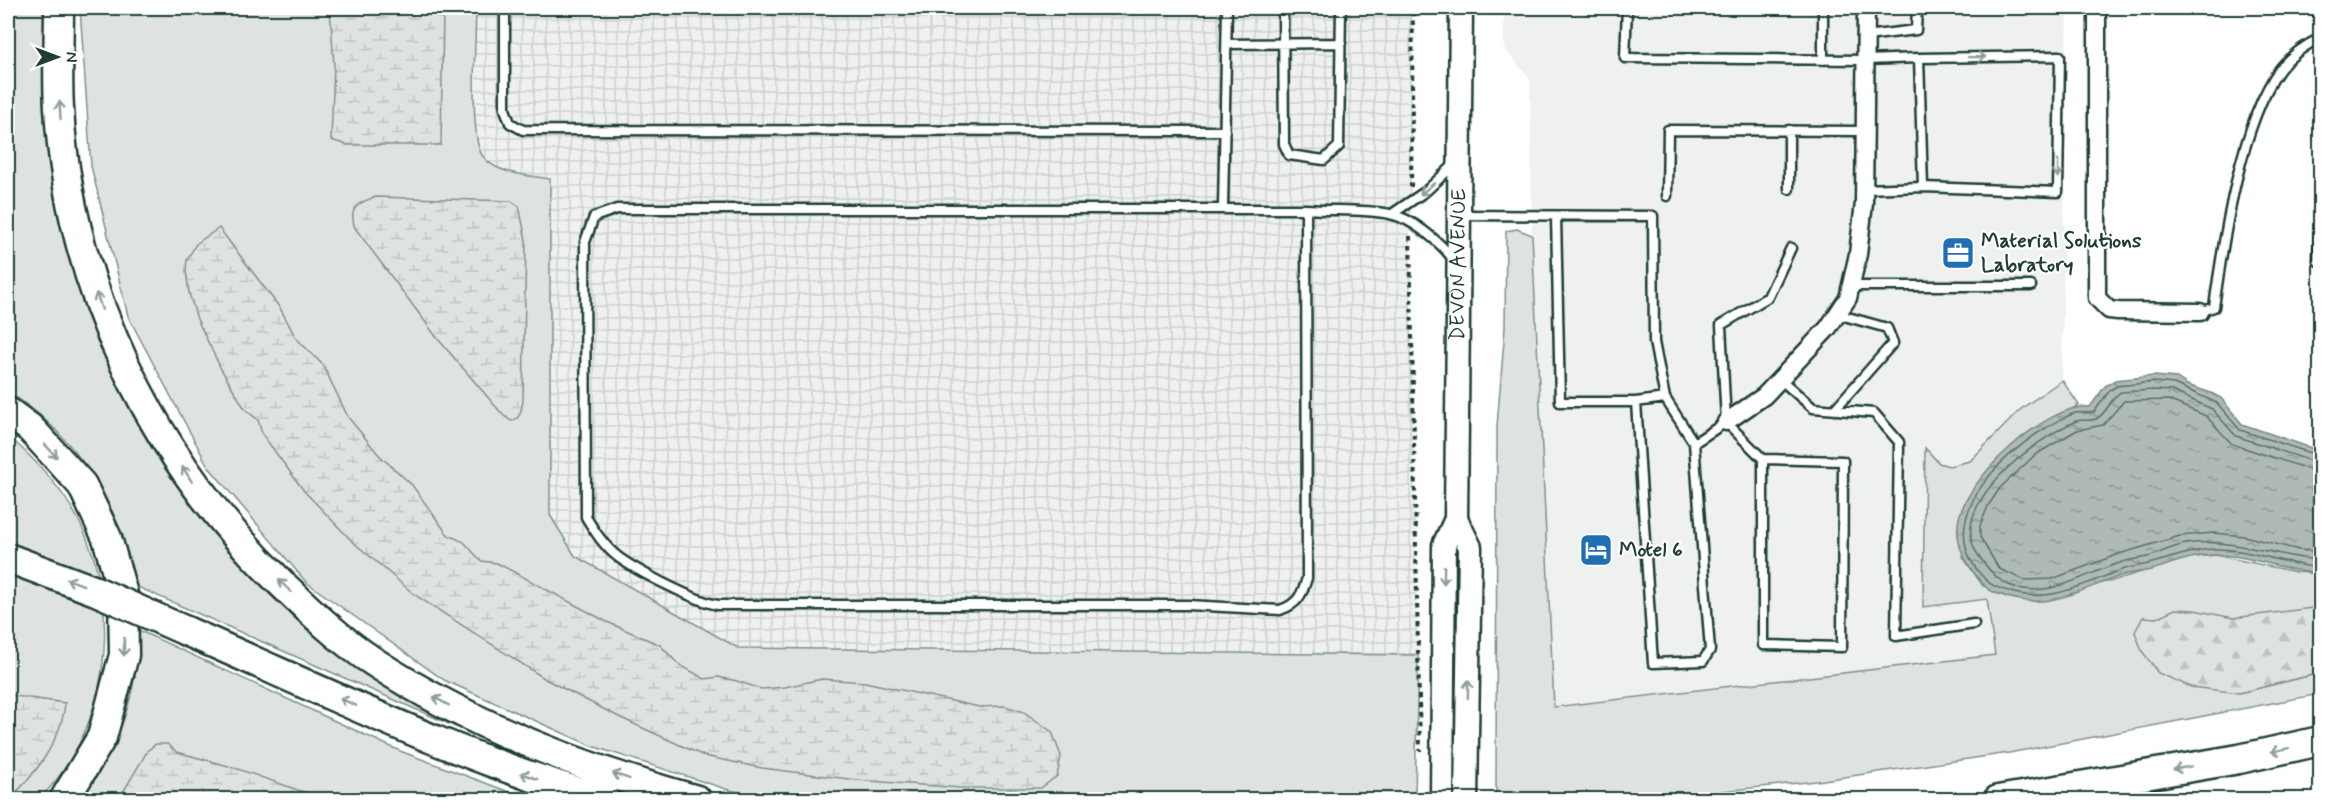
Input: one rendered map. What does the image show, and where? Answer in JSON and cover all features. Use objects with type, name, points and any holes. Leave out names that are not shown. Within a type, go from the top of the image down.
[{"type":"highway","points":[[60,8],[59,108],[67,174],[82,244],[96,292],[114,342],[144,403],[191,481],[222,521],[249,552],[313,613],[372,661],[392,673],[503,732],[608,771],[697,800]]},
{"type":"highway","points":[[8,412],[30,428],[82,485],[107,538],[123,594],[124,655],[102,737],[64,800]]},
{"type":"highway","points":[[8,558],[96,591],[441,744],[549,784],[605,800]]},
{"type":"highway","points":[[1998,800],[2239,759],[2320,741]]},
{"type":"main road","name":"DEVON AVENUE","points":[[1442,800],[1444,545],[1456,519],[1461,8]]},
{"type":"main road","name":"DEVON AVENUE","points":[[1456,519],[1470,547],[1467,800]]},
{"type":"street","points":[[1726,422],[1764,396],[1828,328],[1848,298],[1858,254],[1864,189],[1866,8]]},
{"type":"street","points":[[2097,8],[2097,298],[2109,310],[2200,312]]},
{"type":"lane","points":[[505,8],[505,109],[510,123],[523,130],[1225,131]]},
{"type":"lane","points":[[1223,207],[1227,8]]},
{"type":"lane","points":[[1283,8],[1284,144],[1289,155],[1324,159],[1339,146],[1341,8]]},
{"type":"lane","points":[[1627,8],[1625,58],[1866,60],[2060,56],[2058,192],[1923,187],[1864,189]]},
{"type":"lane","points":[[1823,8],[1823,60]]},
{"type":"lane","points":[[1866,36],[1916,30],[1917,8]]},
{"type":"lane","points":[[2200,312],[2214,307],[2223,244],[2260,103],[2281,67],[2307,45],[2320,38]]},
{"type":"lane","points":[[1227,45],[1341,43]]},
{"type":"lane","points":[[1919,58],[1923,187]]},
{"type":"lane","points":[[1667,196],[1668,130],[1863,131]]},
{"type":"lane","points":[[1789,130],[1789,189]]},
{"type":"lane","points":[[1392,214],[1426,191],[1458,161]]},
{"type":"lane","points":[[1306,209],[1307,578],[1301,597],[1292,606],[1280,610],[1188,605],[718,605],[694,597],[619,557],[602,542],[586,517],[585,242],[594,217],[617,209],[1223,207],[1306,209],[1392,214],[1443,246],[1458,265]]},
{"type":"lane","points":[[1458,215],[1653,216],[1654,342],[1665,398],[1694,443],[1710,650],[1703,662],[1653,663],[1636,402]]},
{"type":"lane","points":[[1556,216],[1560,402],[1636,402],[1665,398]]},
{"type":"lane","points":[[2320,216],[2318,261],[2320,262]]},
{"type":"lane","points":[[1762,459],[1843,461],[1842,647],[1763,645],[1762,459],[1726,422],[1721,325],[1768,297],[1791,248]]},
{"type":"lane","points":[[1851,286],[2031,286]]},
{"type":"lane","points":[[1834,410],[1893,343],[1887,328],[1837,314]]},
{"type":"lane","points":[[1780,379],[1813,408],[1874,413],[1899,442],[1896,636],[1974,624]]},
{"type":"lane","points":[[1694,443],[1726,422]]},
{"type":"path","points":[[1412,183],[1413,8]]},
{"type":"path","points":[[1410,236],[1420,753]]},
{"type":"shaded area","points":[[476,8],[1413,8],[1410,236],[1418,655],[738,648],[575,556],[550,515],[550,179],[502,170],[482,155],[475,133]]},
{"type":"shaded area","points":[[1504,8],[2067,8],[2062,380],[2021,409],[1970,461],[1949,466],[1939,463],[1925,449],[1924,607],[1987,599],[1996,655],[1553,708],[1532,235],[1530,79],[1504,48]]},
{"type":"green space","points":[[8,8],[45,8],[46,129],[51,178],[64,241],[85,306],[108,365],[136,421],[168,474],[205,523],[245,569],[289,612],[337,652],[389,689],[456,727],[133,585],[116,521],[94,478],[55,429],[25,403],[8,392]]},
{"type":"green space","points":[[80,8],[476,8],[474,107],[478,144],[482,155],[495,167],[523,175],[550,179],[550,515],[575,556],[738,648],[1418,655],[1415,799],[775,799],[729,790],[592,746],[444,680],[306,582],[208,466],[128,316],[91,166]]},
{"type":"green space","points":[[330,8],[443,8],[441,145],[347,145],[331,140],[334,65]]},
{"type":"green space","points":[[376,197],[511,201],[519,206],[526,240],[523,401],[520,414],[514,420],[511,421],[503,415],[438,339],[355,228],[353,216],[356,207]]},
{"type":"green space","points":[[219,228],[280,308],[296,338],[323,365],[348,417],[379,455],[412,485],[448,535],[464,542],[481,561],[497,563],[607,622],[660,645],[678,664],[705,679],[718,677],[761,689],[785,687],[822,679],[865,682],[979,707],[1005,706],[1024,712],[1052,732],[1061,756],[1057,776],[1041,788],[961,788],[857,780],[762,768],[704,756],[621,718],[547,680],[415,595],[353,542],[304,491],[262,434],[258,420],[245,409],[221,369],[197,319],[189,293],[186,271],[187,260],[196,244]]},
{"type":"green space","points":[[1517,229],[1532,235],[1554,707],[1995,655],[1987,599],[1923,607],[1925,448],[1939,463],[1949,466],[1970,461],[2021,409],[2062,380],[2079,405],[2021,438],[1963,557],[1983,586],[2109,582],[2186,558],[2215,555],[2296,572],[2320,574],[2320,607],[2252,618],[2220,617],[2186,610],[2156,618],[2239,693],[2320,673],[2320,694],[2009,753],[1817,781],[1647,799],[1496,800],[1497,426],[1505,328],[1506,231]]},
{"type":"green space","points":[[8,436],[29,455],[66,498],[80,523],[93,557],[102,593],[105,631],[102,668],[95,705],[81,739],[63,771],[39,799],[8,799]]},
{"type":"green space","points":[[2320,607],[2320,673],[2239,693],[2191,687],[2158,673],[2142,651],[2135,632],[2143,617],[2156,618],[2175,609],[2194,610],[2233,618]]},
{"type":"green space","points":[[138,630],[400,751],[528,799],[81,800],[106,760],[124,720],[135,676]]},
{"type":"green space","points":[[8,695],[65,703],[59,730],[46,756],[28,780],[8,800]]},
{"type":"green space","points":[[156,744],[167,744],[177,752],[232,767],[324,799],[119,799],[148,750]]},
{"type":"water","points":[[2154,376],[2177,378],[2187,385],[2211,393],[2221,398],[2242,424],[2320,451],[2320,574],[2240,557],[2213,555],[2191,558],[2124,575],[2077,593],[2048,600],[2016,599],[1986,588],[1965,559],[1958,537],[1958,524],[1963,506],[1974,487],[1990,467],[2010,448],[2031,430],[2052,417],[2072,409],[2090,407],[2105,386],[2115,380]]},
{"type":"place","name":"Material Solutions Labratory","points":[[1958,253]]},
{"type":"place","name":"Motel 6","points":[[1596,550]]}]
